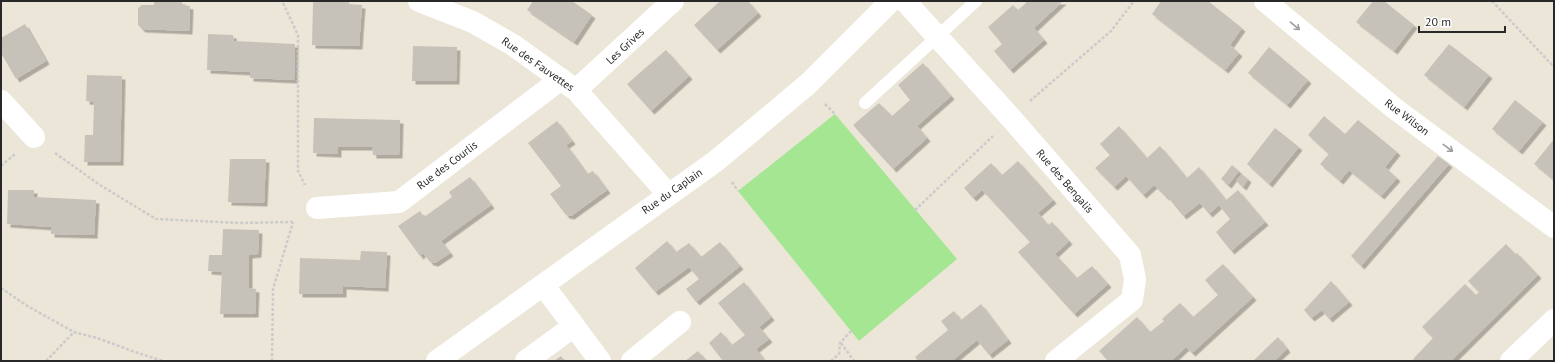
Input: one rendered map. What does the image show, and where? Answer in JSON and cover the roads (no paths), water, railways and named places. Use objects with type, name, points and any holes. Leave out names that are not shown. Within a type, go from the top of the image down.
[{"type":"street","name":"Rue des Fauvettes","points":[[419,1],[473,22],[513,45],[569,85],[668,194]]},
{"type":"street","name":"Les Grives","points":[[569,85],[673,1]]},
{"type":"street","name":"Rue du Caplain","points":[[443,359],[542,285],[716,160],[808,84],[891,1]]},
{"type":"street","name":"Rue des Bengalis","points":[[905,1],[1011,118],[1130,255],[1135,279],[1132,300],[1056,361]]},
{"type":"street","name":"Rue Wilson","points":[[1265,1],[1394,108],[1554,227]]},
{"type":"street","name":"Rue des Courlis","points":[[317,208],[400,202],[569,85]]},
{"type":"street","points":[[1,101],[34,137]]},
{"type":"street","points":[[542,285],[600,361]]},
{"type":"street","points":[[1511,361],[1554,320]]},
{"type":"street","points":[[632,361],[680,322]]},
{"type":"street","points":[[526,361],[574,326]]},
{"type":"lane","points":[[865,103],[976,1]]}]
